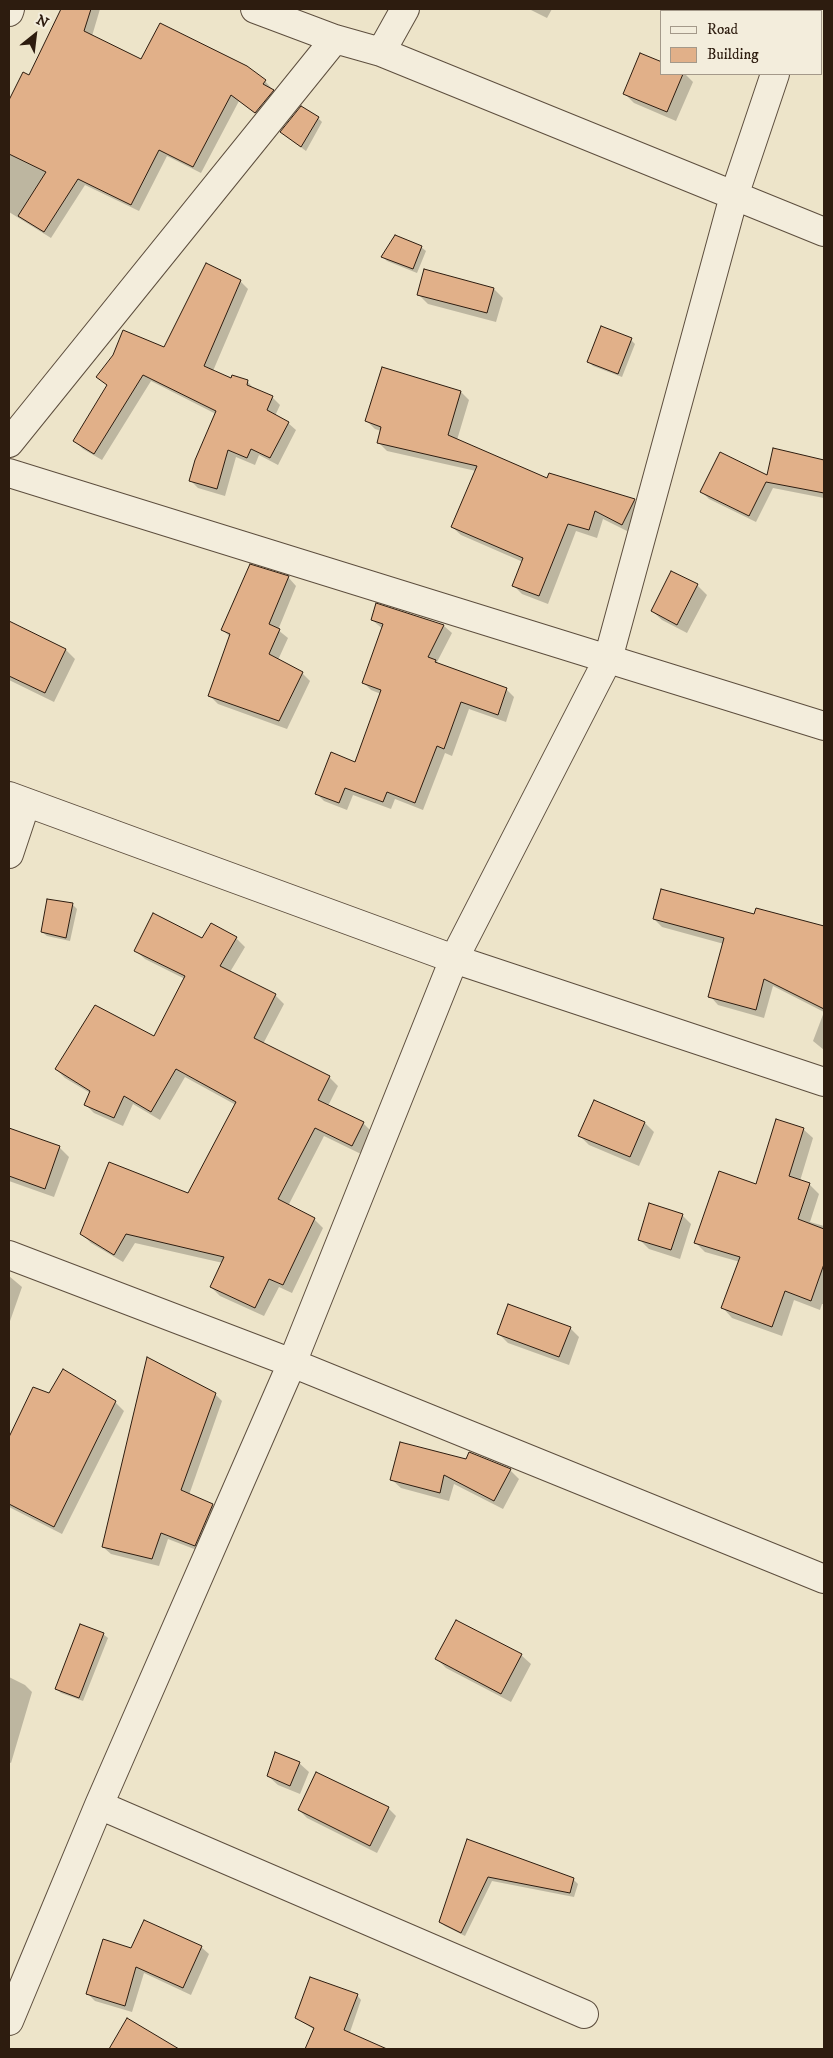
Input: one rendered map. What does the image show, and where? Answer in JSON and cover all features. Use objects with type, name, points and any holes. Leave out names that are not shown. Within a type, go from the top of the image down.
[{"type":"street","points":[[255,9],[335,39],[381,52],[824,232]]},
{"type":"street","points":[[381,52],[406,9]]},
{"type":"street","points":[[9,443],[335,39]]},
{"type":"street","points":[[9,2021],[99,1805],[292,1364],[454,959],[608,659],[734,196],[775,75]]},
{"type":"street","points":[[9,473],[824,726]]},
{"type":"street","points":[[9,854],[18,800],[454,959],[824,1082]]},
{"type":"street","points":[[9,1255],[292,1364],[824,1579]]},
{"type":"street","points":[[99,1805],[584,2014]]},
{"type":"building","points":[[61,9],[91,9],[84,31],[141,59],[160,23],[247,66],[266,80],[263,84],[274,90],[255,113],[231,95],[193,167],[159,150],[131,205],[78,179],[44,232],[18,216],[46,172],[9,154],[9,100],[23,72],[29,75]]},
{"type":"building","points":[[640,53],[660,61],[660,75],[683,75],[667,112],[623,94]]},
{"type":"building","points":[[301,106],[319,117],[301,147],[280,132]]},
{"type":"building","points":[[395,235],[422,246],[413,269],[381,257]]},
{"type":"building","points":[[206,263],[241,280],[204,366],[231,378],[232,375],[248,380],[247,385],[273,396],[267,410],[289,422],[270,458],[251,449],[247,458],[228,450],[217,489],[189,481],[195,460],[216,411],[143,375],[94,454],[73,441],[107,385],[96,377],[113,355],[123,330],[164,347]]},
{"type":"building","points":[[424,269],[494,288],[487,313],[417,295]]},
{"type":"building","points":[[601,326],[632,338],[618,374],[587,362]]},
{"type":"building","points":[[382,367],[461,391],[448,435],[547,478],[549,473],[635,499],[622,525],[595,511],[589,530],[568,524],[539,596],[512,586],[523,558],[451,527],[477,466],[377,443],[381,427],[365,421]]},
{"type":"building","points":[[773,448],[824,460],[824,493],[766,482],[749,516],[700,492],[720,452],[767,475]]},
{"type":"building","points":[[250,564],[289,576],[269,624],[280,629],[269,654],[303,672],[279,721],[208,696],[230,634],[221,630]]},
{"type":"building","points":[[671,571],[698,584],[677,625],[651,611]]},
{"type":"building","points":[[376,603],[444,625],[428,657],[436,660],[435,662],[507,688],[498,715],[461,702],[444,749],[437,746],[415,803],[387,792],[383,802],[345,788],[339,803],[315,794],[331,752],[355,762],[381,690],[362,683],[383,624],[371,620]]},
{"type":"building","points":[[9,621],[66,649],[45,693],[9,676]]},
{"type":"building","points":[[661,889],[754,914],[756,908],[824,926],[824,1009],[764,979],[756,1010],[708,997],[724,938],[653,919]]},
{"type":"building","points":[[47,899],[73,903],[66,938],[41,932]]},
{"type":"building","points":[[153,913],[202,938],[211,923],[237,937],[220,966],[276,994],[254,1038],[330,1076],[318,1100],[364,1122],[352,1146],[315,1128],[278,1199],[315,1218],[283,1285],[269,1279],[255,1308],[210,1287],[224,1257],[126,1234],[114,1255],[80,1234],[109,1162],[188,1193],[236,1102],[176,1069],[151,1112],[124,1096],[114,1118],[84,1105],[90,1091],[55,1069],[95,1005],[154,1036],[185,976],[134,951]]},
{"type":"building","points":[[594,1100],[645,1122],[630,1157],[578,1136]]},
{"type":"building","points":[[776,1119],[804,1128],[789,1176],[810,1183],[798,1219],[824,1229],[824,1264],[811,1301],[785,1291],[772,1327],[721,1308],[740,1257],[694,1243],[719,1171],[756,1184]]},
{"type":"building","points":[[9,1128],[60,1146],[45,1189],[9,1176]]},
{"type":"building","points":[[649,1203],[683,1214],[671,1250],[638,1240]]},
{"type":"building","points":[[508,1304],[571,1327],[559,1357],[497,1334]]},
{"type":"building","points":[[147,1357],[216,1393],[181,1490],[213,1504],[195,1546],[161,1533],[152,1559],[102,1547]]},
{"type":"building","points":[[63,1369],[116,1401],[54,1527],[9,1504],[9,1437],[33,1387],[49,1393]]},
{"type":"building","points":[[400,1442],[466,1459],[469,1452],[511,1469],[494,1501],[444,1475],[440,1493],[390,1480]]},
{"type":"building","points":[[456,1620],[522,1654],[501,1694],[435,1659]]},
{"type":"building","points":[[80,1624],[104,1633],[79,1698],[55,1689]]},
{"type":"building","points":[[275,1752],[300,1762],[290,1786],[267,1776]]},
{"type":"building","points":[[316,1772],[389,1807],[370,1846],[298,1810]]},
{"type":"building","points":[[467,1839],[574,1878],[570,1893],[488,1877],[461,1933],[439,1922]]},
{"type":"building","points":[[144,1920],[202,1946],[183,1988],[136,1967],[125,2006],[86,1994],[103,1939],[131,1948]]},
{"type":"building","points":[[310,1977],[358,1994],[344,2030],[387,2049],[305,2049],[314,2028],[295,2018]]},
{"type":"building","points":[[127,2018],[179,2049],[109,2049]]}]
